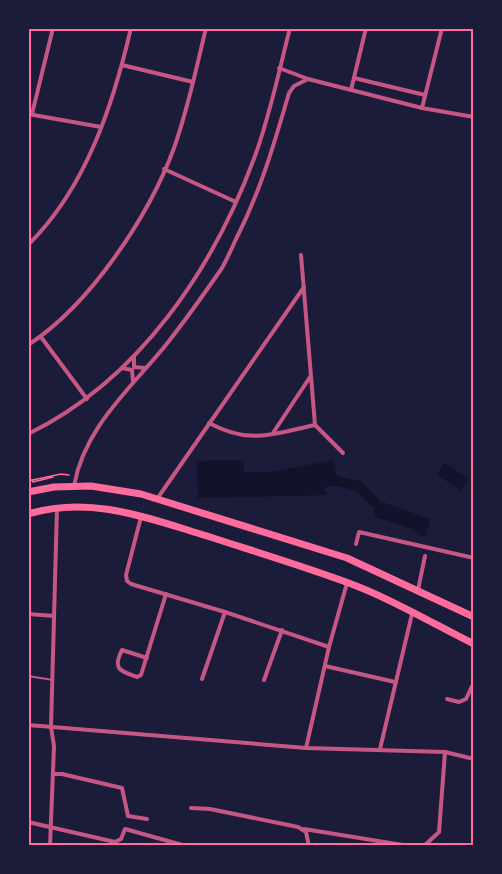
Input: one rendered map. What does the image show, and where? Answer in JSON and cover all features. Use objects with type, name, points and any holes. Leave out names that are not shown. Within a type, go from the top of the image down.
[{"type":"main road","points":[[28,492],[74,486],[108,488],[157,499],[367,565],[474,617]]},
{"type":"main road","points":[[28,514],[57,508],[97,507],[141,516],[347,583],[474,644]]},
{"type":"street","points":[[53,28],[30,114],[101,127]]},
{"type":"street","points":[[28,245],[52,217],[87,159],[101,127],[122,65],[130,28]]},
{"type":"street","points":[[28,345],[74,306],[97,280],[145,209],[177,140],[206,28]]},
{"type":"street","points":[[28,434],[61,418],[122,368],[155,333],[196,276],[236,202],[256,154],[290,28]]},
{"type":"street","points":[[351,90],[366,28]]},
{"type":"street","points":[[422,108],[442,28]]},
{"type":"street","points":[[122,65],[193,82]]},
{"type":"street","points":[[279,68],[308,79],[422,108],[474,117]]},
{"type":"street","points":[[354,78],[425,95]]},
{"type":"street","points":[[74,486],[94,434],[108,412],[165,345],[223,266],[265,175],[289,93],[294,86],[308,79]]},
{"type":"street","points":[[164,169],[236,202]]},
{"type":"street","points":[[301,255],[315,424],[343,453]]},
{"type":"street","points":[[157,499],[304,287]]},
{"type":"street","points":[[40,337],[87,399]]},
{"type":"street","points":[[134,356],[134,367],[145,368]]},
{"type":"street","points":[[122,368],[132,370],[132,383]]},
{"type":"street","points":[[272,434],[311,376]]},
{"type":"street","points":[[209,423],[228,433],[252,437],[315,424]]},
{"type":"street","points":[[50,846],[54,746],[51,727],[57,508]]},
{"type":"street","points":[[141,516],[126,575],[131,584],[282,630],[329,647]]},
{"type":"street","points":[[356,544],[359,532],[474,558]]},
{"type":"street","points":[[418,591],[425,555]]},
{"type":"street","points":[[306,748],[329,647],[347,583]]},
{"type":"street","points":[[147,658],[122,651],[117,662],[118,667],[121,672],[140,678],[147,658],[166,594]]},
{"type":"street","points":[[202,679],[225,612]]},
{"type":"street","points":[[28,614],[54,616]]},
{"type":"street","points":[[380,749],[412,614]]},
{"type":"street","points":[[264,680],[282,630]]},
{"type":"street","points":[[325,666],[395,682]]},
{"type":"street","points":[[447,699],[459,702],[466,699],[474,682]]},
{"type":"street","points":[[28,725],[306,748],[446,752],[474,759]]},
{"type":"street","points":[[424,846],[439,832],[446,752]]},
{"type":"street","points":[[53,774],[122,788],[128,816],[147,819]]},
{"type":"street","points":[[191,808],[210,809],[303,829],[410,846]]},
{"type":"street","points":[[28,822],[115,842],[122,839],[125,829],[186,846]]},
{"type":"street","points":[[303,829],[309,838],[309,846]]},
{"type":"lane","points":[[28,676],[52,680]]},
{"type":"path","points":[[32,481],[61,474],[76,476]]},
{"type":"path","points":[[28,481],[54,477]]},
{"type":"shaded area","points":[[243,460],[244,472],[270,472],[334,460],[338,485],[325,487],[327,495],[198,498],[197,461]]},
{"type":"shaded area","points":[[444,463],[468,478],[461,490],[437,475]]},
{"type":"shaded area","points":[[374,499],[430,519],[425,537],[419,536],[411,528],[375,517]]},
{"type":"waterway","points":[[337,481],[358,486],[374,501]]}]
